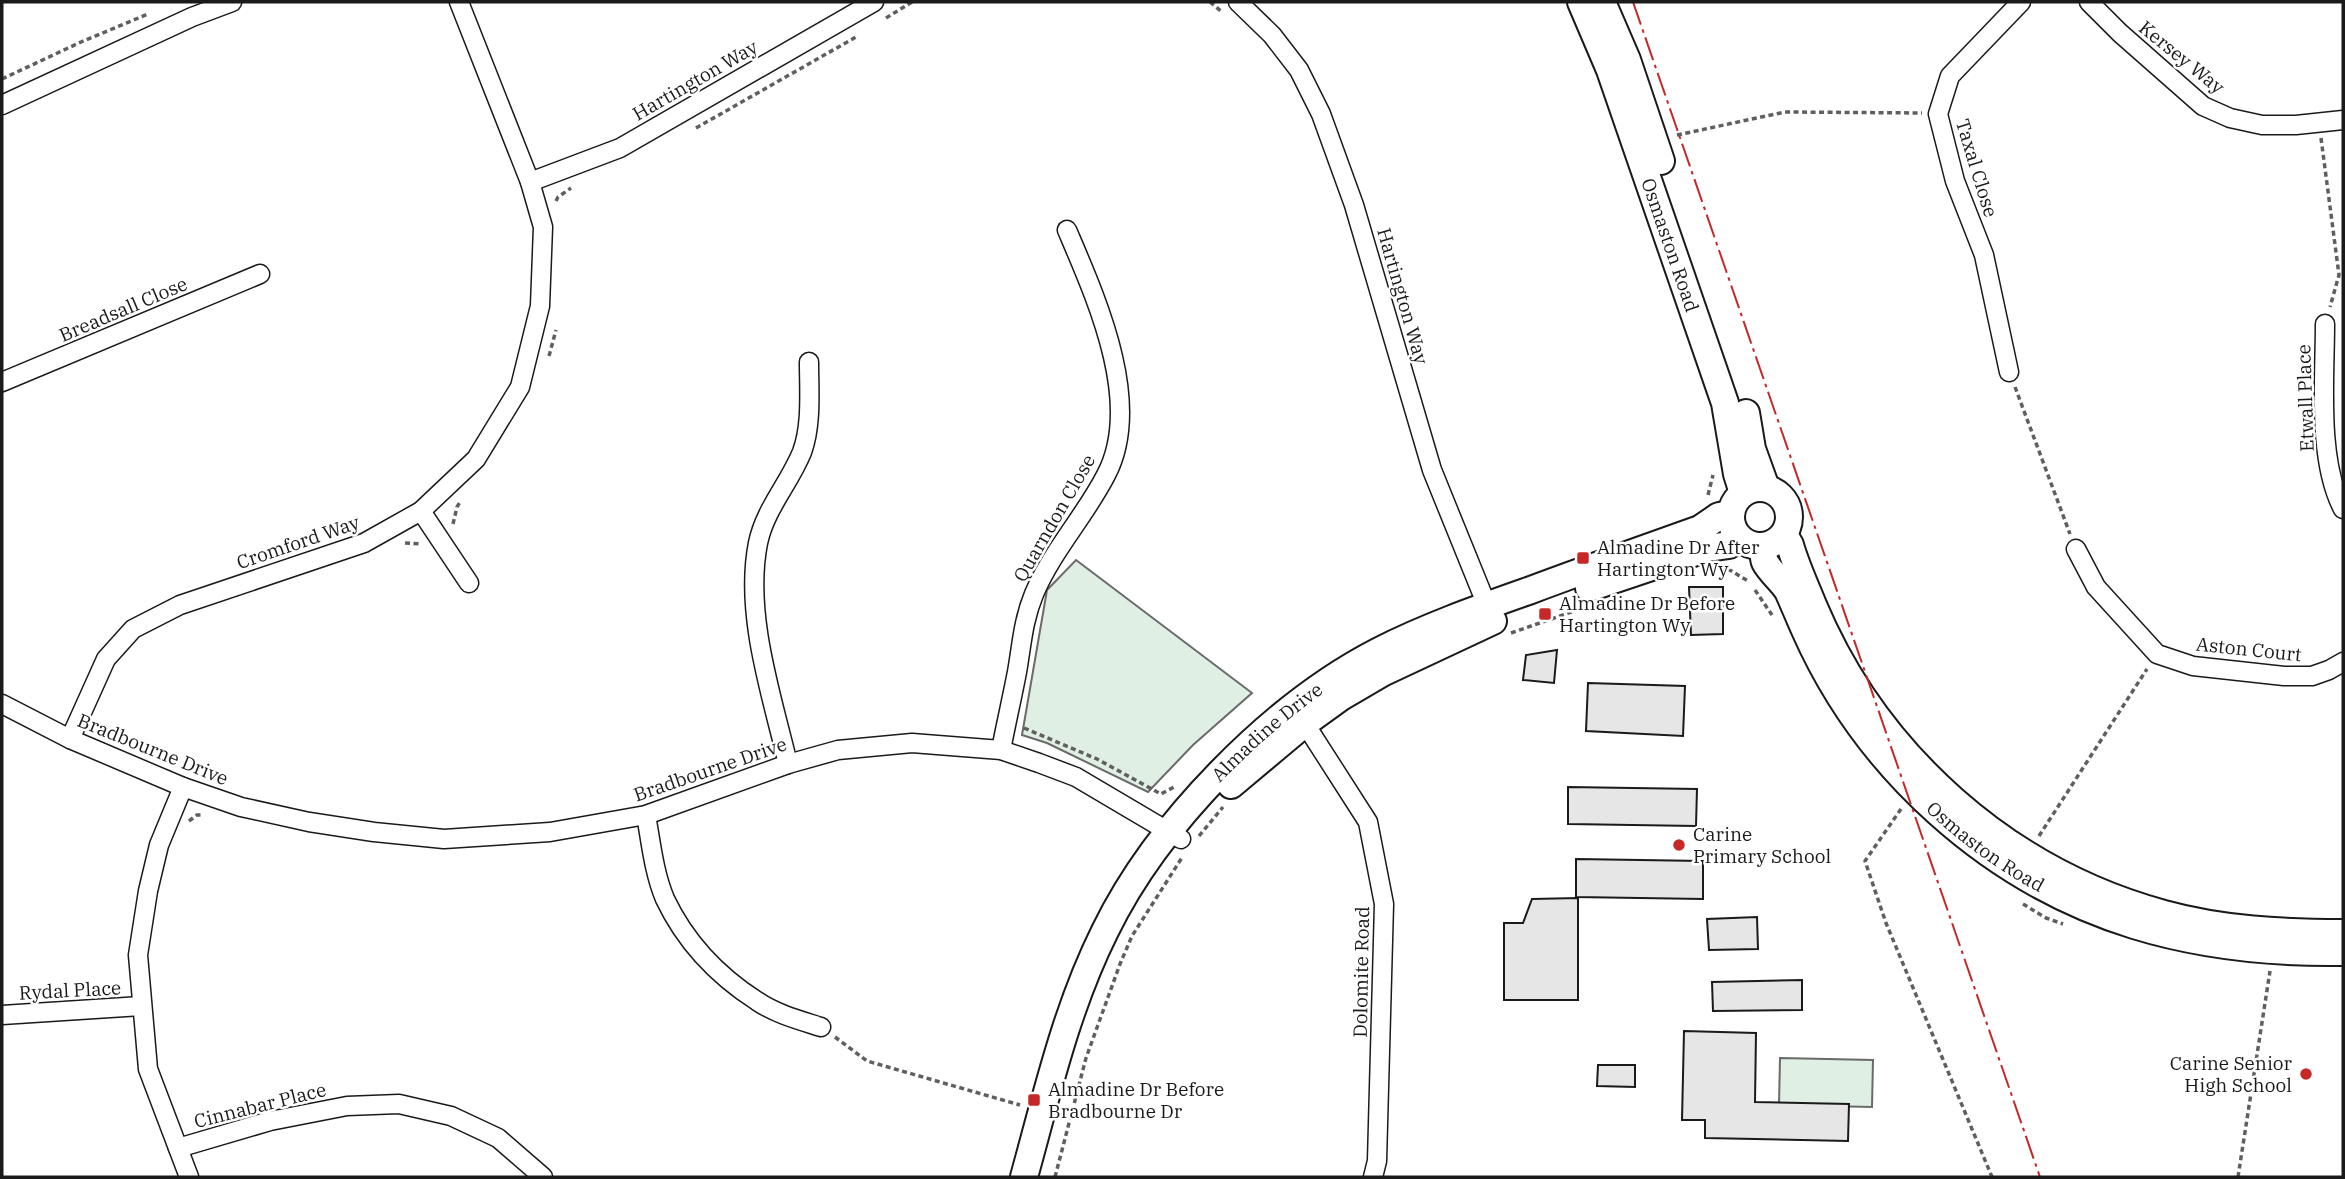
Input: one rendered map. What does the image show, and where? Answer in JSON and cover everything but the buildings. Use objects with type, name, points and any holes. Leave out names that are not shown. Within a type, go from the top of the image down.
[{"type":"street","points":[[2,105],[192,17],[232,2]]},
{"type":"street","name":"Cromford Way","points":[[70,738],[106,659],[133,629],[180,605],[364,543],[421,511],[476,459],[520,387],[540,306],[543,227],[530,183],[459,2]]},
{"type":"street","name":"Hartington Way","points":[[530,183],[620,148],[874,2]]},
{"type":"street","name":"Hartington Way","points":[[1238,2],[1272,36],[1299,70],[1321,114],[1354,205],[1432,470],[1496,620]]},
{"type":"street","name":"Osmaston Road","points":[[1581,2],[1610,70],[1725,403],[1737,474],[1754,519],[1765,562],[1787,591],[1828,678],[1863,731],[1896,772],[1959,831],[2032,881],[2081,905],[2133,925],[2227,946],[2270,951],[2343,952]]},
{"type":"street","name":"Osmaston Road","points":[[1602,2],[1627,60],[1745,409],[1752,449],[1754,519]]},
{"type":"street","name":"Taxal Close","points":[[2009,372],[1984,255],[1955,181],[1938,114],[1950,76],[2021,2]]},
{"type":"street","name":"Kersey Way","points":[[2089,2],[2203,106],[2230,118],[2262,125],[2343,120]]},
{"type":"street","name":"Quarndon Close","points":[[1001,750],[1017,671],[1023,621],[1042,575],[1108,472],[1120,432],[1116,380],[1107,334],[1067,230]]},
{"type":"street","name":"Breadsall Close","points":[[2,382],[260,274]]},
{"type":"street","name":"Etwall Place","points":[[2325,324],[2326,452],[2337,498],[2343,509]]},
{"type":"street","points":[[788,764],[764,668],[755,578],[757,544],[765,518],[802,451],[807,423],[809,362]]},
{"type":"street","points":[[421,511],[469,583]]},
{"type":"street","name":"Almadine Drive","points":[[1042,1177],[1087,1017],[1117,945],[1142,898],[1182,842],[1210,785],[1378,652],[1496,620],[1704,538],[1719,516],[1754,519]]},
{"type":"street","name":"Osmaston Road","points":[[1754,519],[1790,545],[1823,628],[1839,660],[1885,730],[1957,805],[1987,829],[2026,855],[2093,890],[2163,914],[2201,923],[2259,930],[2343,933]]},
{"type":"street","name":"Aston Court","points":[[2076,549],[2096,587],[2157,654],[2193,666],[2284,676],[2312,676],[2343,662]]},
{"type":"street","name":"Bradbourne Drive","points":[[2,704],[70,738],[183,787],[241,807],[309,822],[443,839],[550,832],[646,816],[788,764],[838,750],[912,743],[1001,750],[1076,777],[1182,842]]},
{"type":"street","name":"Dolomite Road","points":[[1299,715],[1368,822],[1384,904],[1377,1161],[1373,1177]]},
{"type":"street","points":[[183,787],[159,845],[148,891],[138,955],[148,1069],[188,1177]]},
{"type":"street","points":[[646,816],[653,859],[664,897],[682,931],[701,955],[757,1002],[789,1018],[821,1027]]},
{"type":"street","name":"Almadine Drive","points":[[1024,1177],[1074,1003],[1105,930],[1139,872],[1182,842]]},
{"type":"street","name":"Rydal Place","points":[[2,1014],[141,1006]]},
{"type":"street","name":"Cinnabar Place","points":[[178,1148],[270,1121],[347,1106],[399,1104],[451,1116],[498,1138],[542,1177]]},
{"type":"path","points":[[1210,2],[1228,17]]},
{"type":"path","points":[[2,79],[81,41],[155,12]]},
{"type":"path","points":[[1654,141],[1785,112],[1938,114]]},
{"type":"path","points":[[2319,122],[2339,275],[2325,324]]},
{"type":"path","points":[[555,204],[558,197],[573,187]]},
{"type":"path","points":[[546,367],[557,321]]},
{"type":"path","points":[[2009,372],[2076,549]]},
{"type":"path","points":[[1713,470],[1698,524],[1714,562],[1747,579],[1776,621]]},
{"type":"path","points":[[402,544],[420,544],[431,551],[457,535],[453,524],[457,507],[463,499]]},
{"type":"path","points":[[1496,620],[1592,605]]},
{"type":"path","points":[[2026,855],[2157,654]]},
{"type":"path","points":[[1893,801],[1901,809],[1866,861],[1886,923],[1992,1177]]},
{"type":"path","points":[[1055,1177],[1086,1058],[1132,936],[1182,842],[1225,805]]},
{"type":"path","points":[[2023,904],[2046,918],[2068,926]]},
{"type":"path","points":[[2238,1177],[2270,965]]},
{"type":"path","points":[[821,1027],[867,1061],[1042,1112]]},
{"type":"green space","points":[[1076,560],[1252,693],[1193,745],[1148,792],[1047,743],[1022,735],[1047,590]]},
{"type":"green space","points":[[1780,1058],[1873,1060],[1872,1107],[1779,1105]]},
{"type":"power","points":[[1633,2],[2040,1177]]},
{"type":"place","name":"Almadine Dr After Hartington Wy","points":[[1583,558]]},
{"type":"place","name":"Almadine Dr Before Hartington Wy","points":[[1545,614]]},
{"type":"place","name":"Carine Primary School","points":[[1679,845]]},
{"type":"place","name":"Carine Senior High School","points":[[2306,1074]]},
{"type":"place","name":"Almadine Dr Before Bradbourne Dr","points":[[1034,1100]]}]
